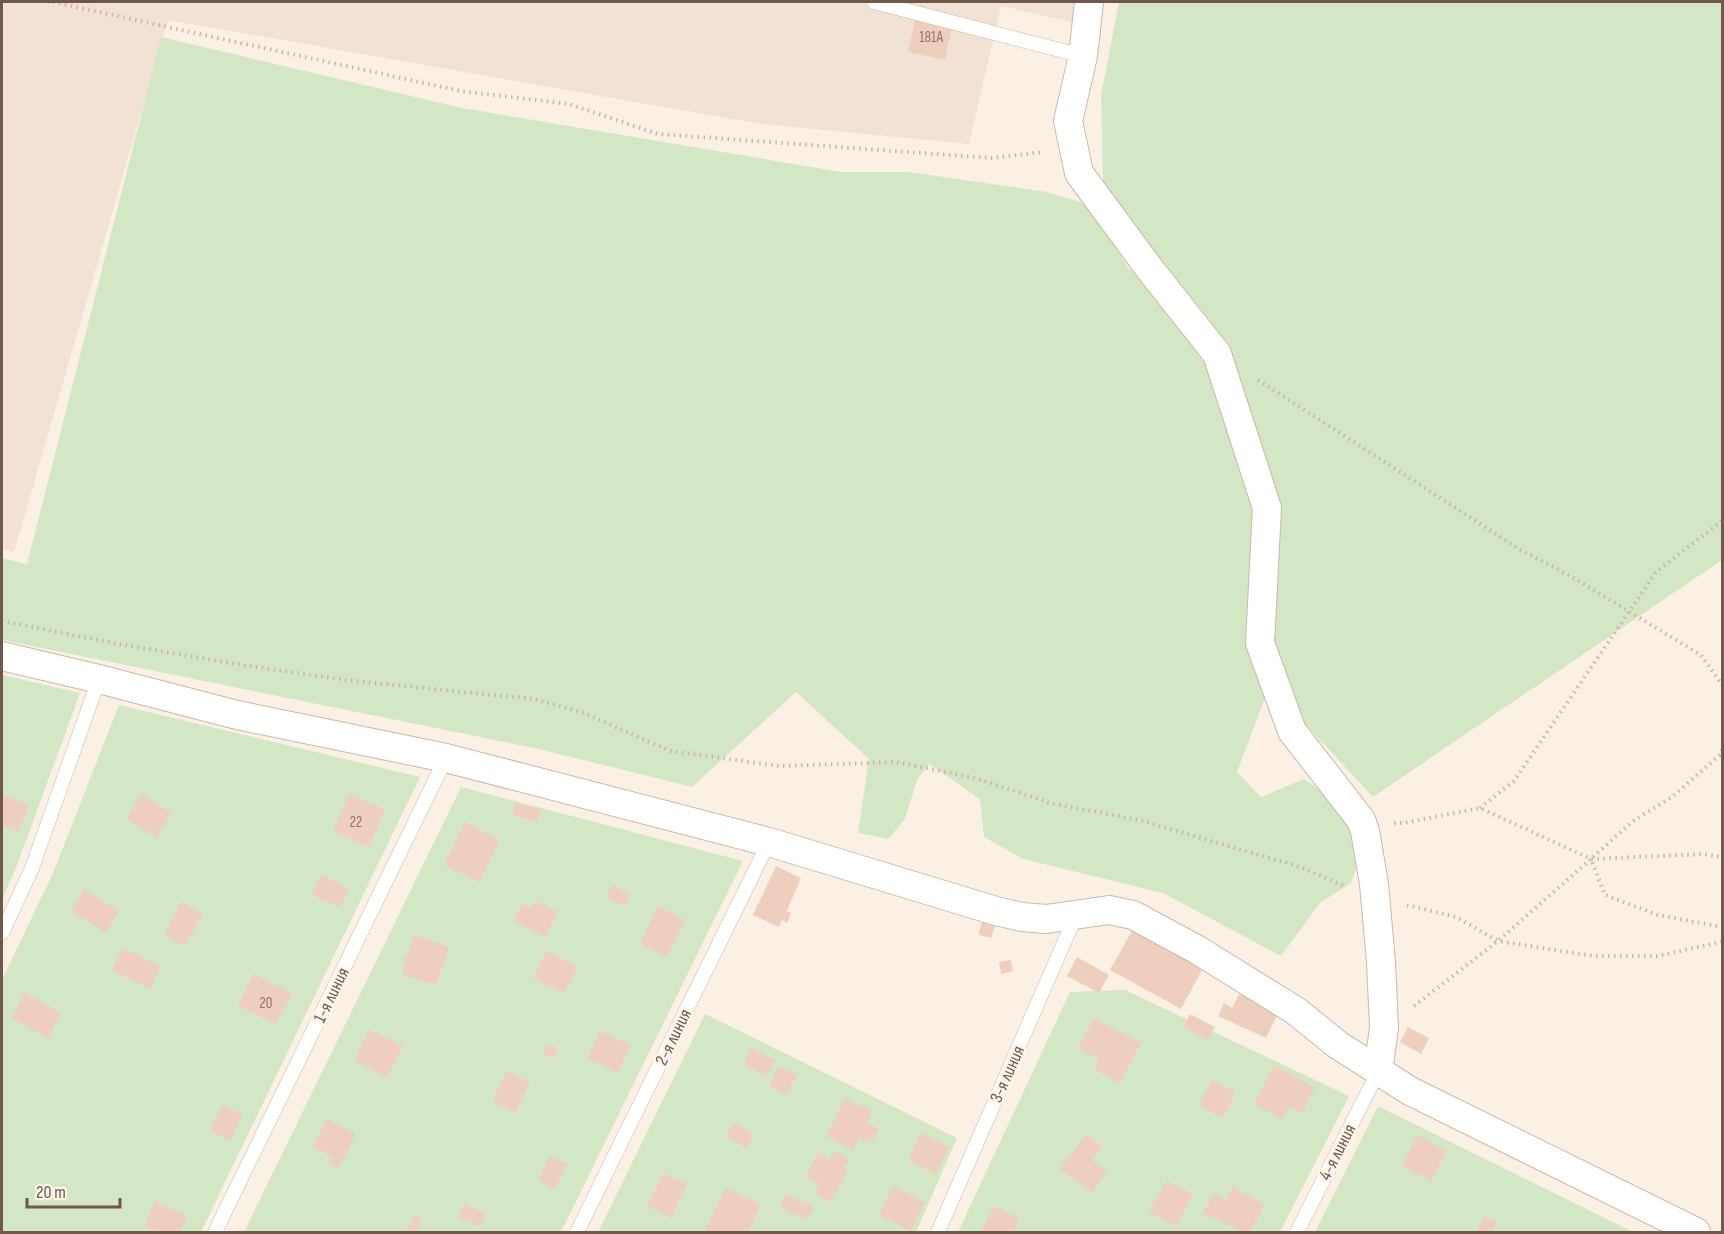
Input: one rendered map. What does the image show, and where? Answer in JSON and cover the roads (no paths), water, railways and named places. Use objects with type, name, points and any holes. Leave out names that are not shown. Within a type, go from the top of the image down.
[{"type":"street","points":[[1089,2],[1083,56],[1068,121],[1079,173],[1149,268],[1217,354],[1267,508],[1260,643],[1292,731],[1361,820],[1365,831],[1375,897],[1384,1028],[1378,1072]]},
{"type":"street","points":[[2,656],[237,715],[446,758],[769,842],[1022,917],[1046,919],[1109,910],[1133,915],[1196,949],[1296,1011],[1338,1045],[1410,1091],[1661,1220],[1696,1233]]},
{"type":"lane","points":[[873,2],[1083,56]]},
{"type":"lane","points":[[2,933],[32,868],[99,679]]},
{"type":"lane","name":"1-я линия","points":[[215,1233],[446,758]]},
{"type":"lane","name":"2-я линия","points":[[577,1233],[769,842]]},
{"type":"lane","name":"3-я линия","points":[[938,1233],[1076,915]]},
{"type":"lane","name":"4-я линия","points":[[1297,1233],[1378,1072]]}]
